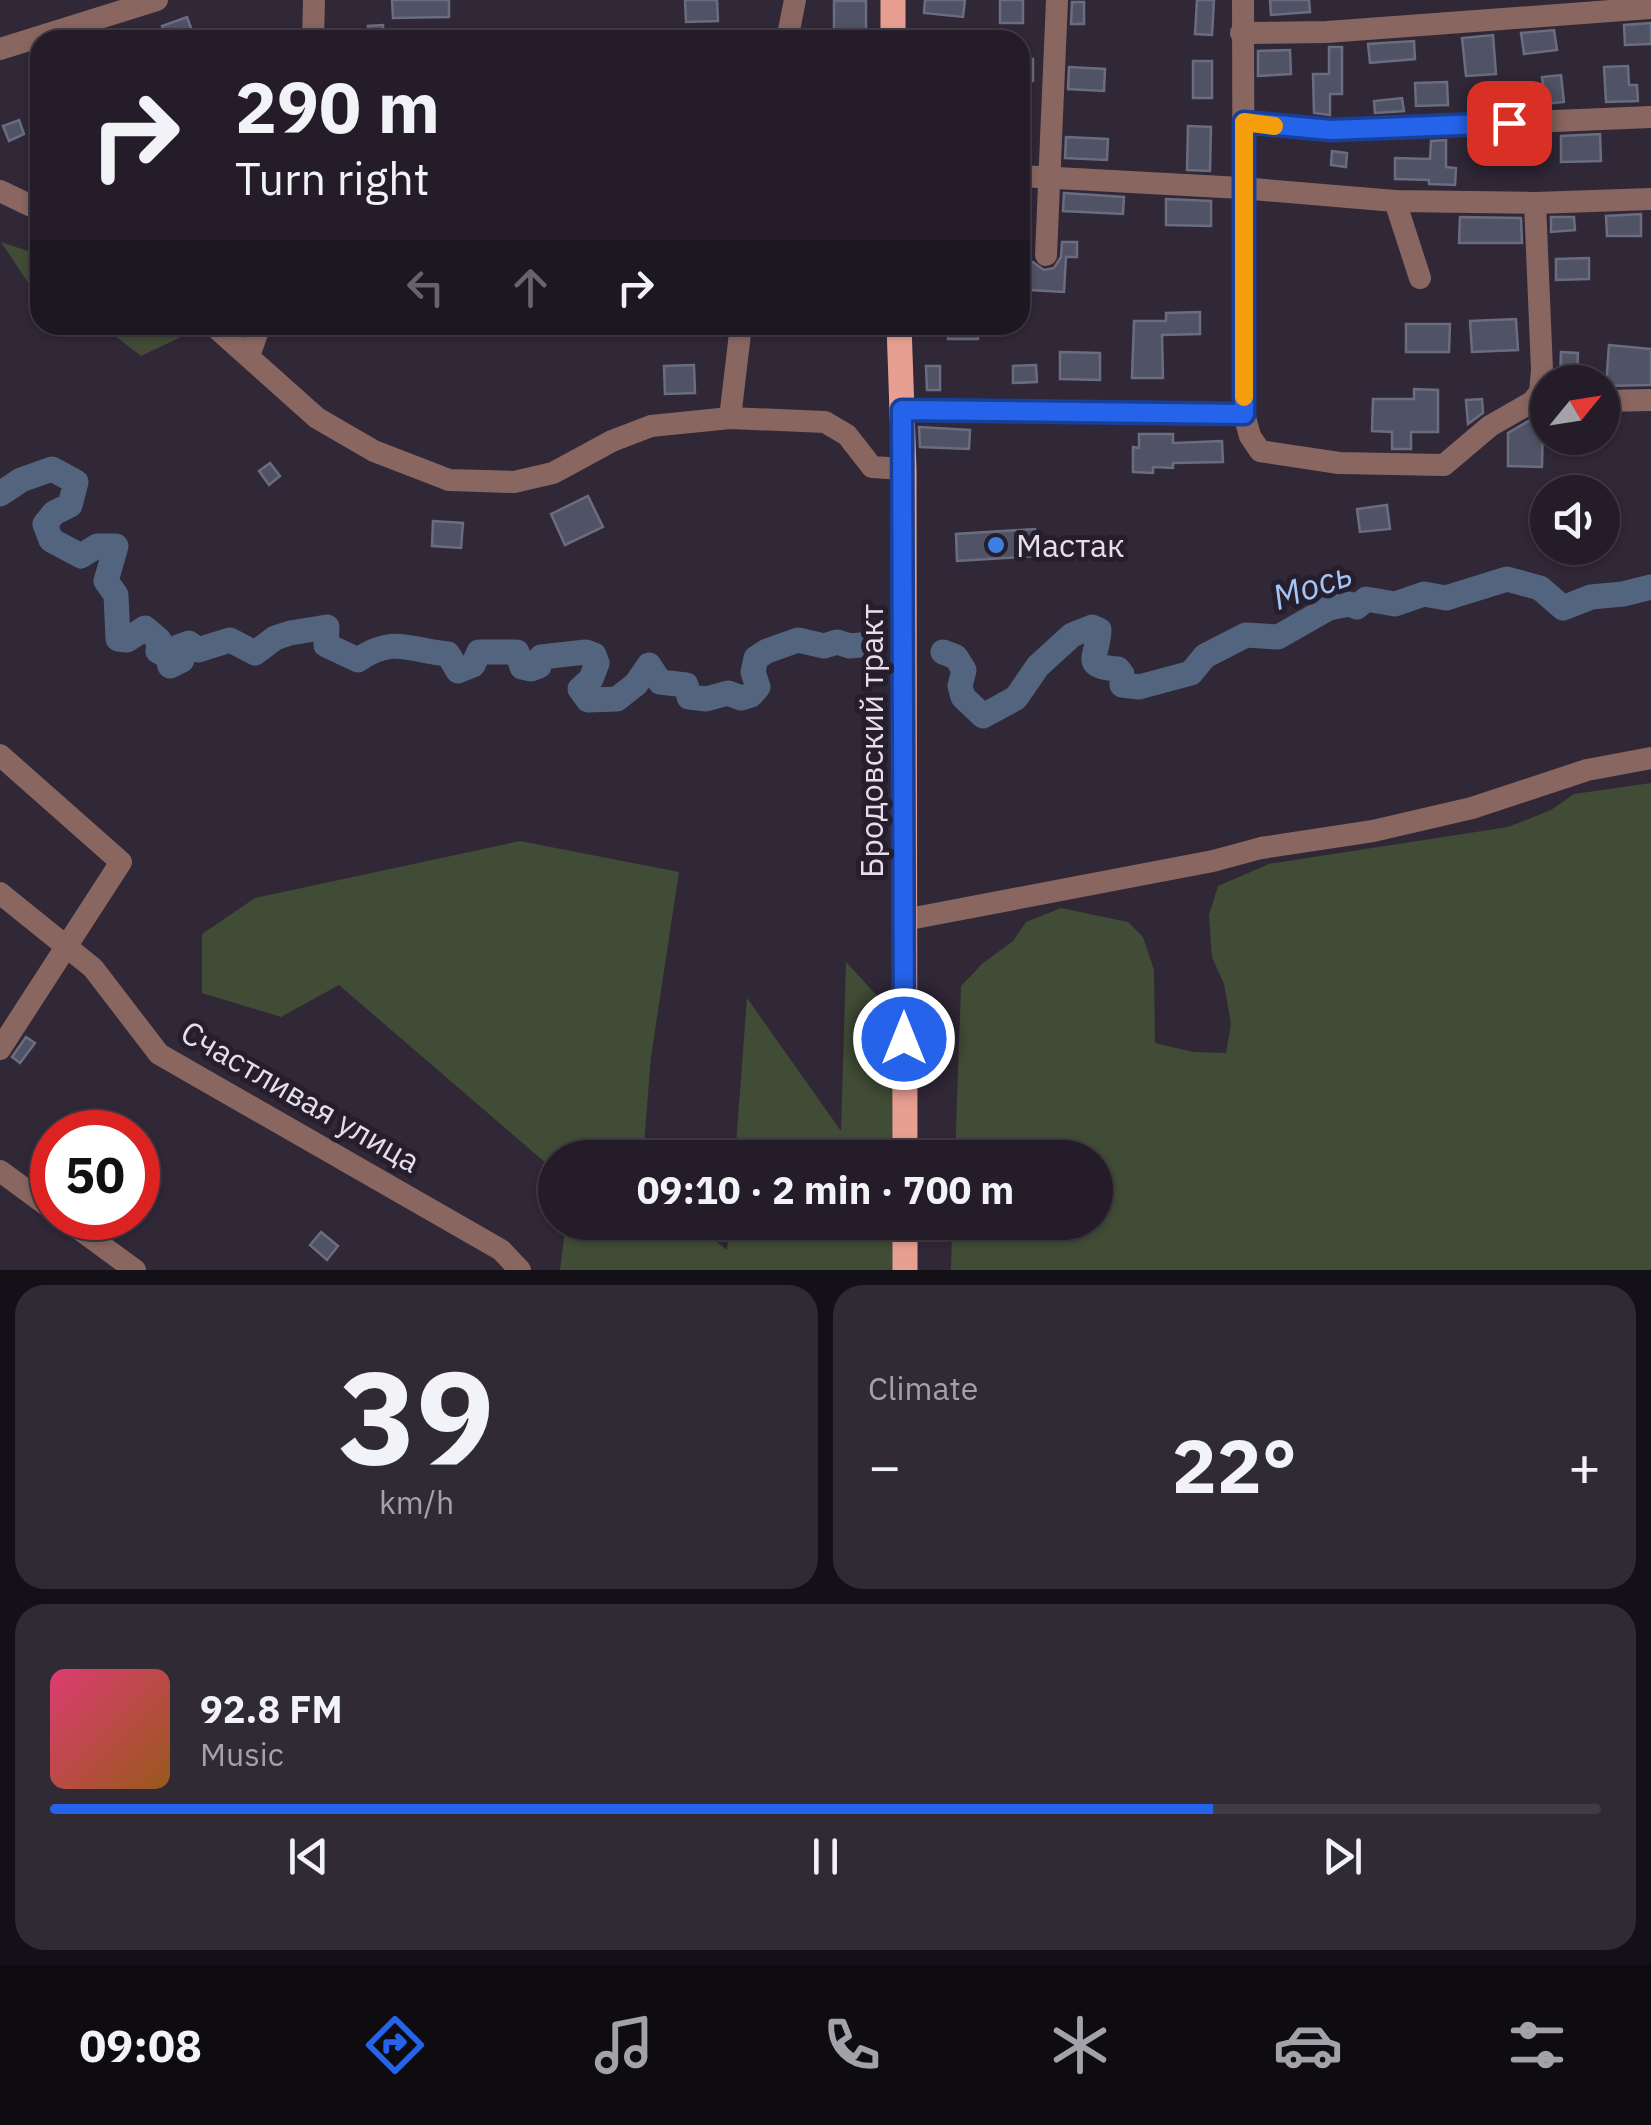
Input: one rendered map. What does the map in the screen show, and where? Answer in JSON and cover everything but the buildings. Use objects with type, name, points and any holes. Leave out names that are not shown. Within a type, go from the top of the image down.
[{"type":"main road","points":[[893,0],[893,30]]},
{"type":"main road","name":"Бродовский тракт","points":[[899,335],[904,469],[904,1140]]},
{"type":"main road","points":[[905,1240],[906,1270]]},
{"type":"street","points":[[60,30],[156,0]]},
{"type":"street","points":[[313,30],[314,0]]},
{"type":"street","points":[[789,30],[795,0]]},
{"type":"street","points":[[1046,256],[1057,0]]},
{"type":"street","points":[[1243,0],[1244,414],[1250,436],[1260,451],[1339,463],[1444,466],[1490,426],[1530,407]]},
{"type":"street","points":[[1242,33],[1326,32],[1590,7],[1651,8]]},
{"type":"street","points":[[0,49],[30,40]]},
{"type":"street","points":[[1244,122],[1331,130],[1651,118]]},
{"type":"street","points":[[1030,176],[1396,201],[1535,203],[1651,199]]},
{"type":"street","points":[[0,191],[30,205]]},
{"type":"street","points":[[1396,201],[1420,278]]},
{"type":"street","points":[[1535,203],[1542,365]]},
{"type":"street","points":[[224,335],[317,418],[374,451],[449,480],[514,482],[553,473],[612,441],[651,426],[730,418],[825,422],[847,434],[872,467],[904,469]]},
{"type":"street","points":[[248,356],[256,335]]},
{"type":"street","points":[[730,418],[740,335]]},
{"type":"street","points":[[1620,401],[1651,400]]},
{"type":"street","points":[[902,410],[1244,414]]},
{"type":"street","points":[[0,755],[121,862],[0,1049]]},
{"type":"street","points":[[904,920],[1200,864],[1262,848],[1373,830],[1472,808],[1587,770],[1651,758]]},
{"type":"street","name":"Счастливая улица","points":[[0,893],[92,968],[159,1054],[501,1250],[520,1270]]},
{"type":"street","points":[[0,1171],[30,1193]]},
{"type":"street","points":[[94,1240],[135,1270]]},
{"type":"green space","points":[[1,242],[30,252],[30,286]]},
{"type":"green space","points":[[114,335],[181,337],[141,356]]},
{"type":"green space","points":[[1651,783],[1651,1270],[951,1270],[952,1240],[1113,1240],[1113,1140],[956,1140],[961,986],[1013,941],[1026,922],[1061,908],[1128,922],[1143,937],[1154,970],[1155,1043],[1193,1052],[1226,1053],[1231,1024],[1224,984],[1212,957],[1209,915],[1218,886],[1269,864],[1508,827],[1551,810],[1574,794]]},
{"type":"green space","points":[[520,841],[679,872],[651,1057],[644,1140],[538,1140],[538,1156],[339,985],[281,1017],[202,993],[202,934],[255,898]]},
{"type":"green space","points":[[846,962],[893,1013],[896,1140],[736,1140],[747,998],[841,1131]]},
{"type":"green space","points":[[564,1240],[714,1240],[727,1250],[728,1240],[897,1240],[897,1270],[560,1270]]},
{"type":"waterway","name":"Мось","points":[[0,494],[21,480],[52,469],[76,482],[70,505],[54,513],[45,524],[51,540],[81,556],[97,546],[116,546],[106,581],[116,595],[118,639],[127,640],[145,628],[159,640],[158,651],[167,656],[170,666],[182,660],[178,647],[189,643],[198,650],[230,640],[255,653],[275,638],[327,627],[326,645],[358,660],[382,648],[402,646],[448,654],[458,671],[473,665],[479,652],[517,652],[522,667],[531,669],[539,666],[541,657],[586,652],[594,655],[597,663],[591,679],[580,689],[588,700],[617,699],[636,684],[649,665],[660,682],[686,685],[689,697],[706,699],[728,693],[741,698],[758,687],[753,672],[756,658],[767,651],[798,640],[824,646],[837,642],[850,646],[872,644]]},
{"type":"waterway","name":"Мось","points":[[943,652],[956,657],[964,670],[960,686],[963,697],[983,716],[1016,698],[1038,666],[1072,635],[1092,627],[1099,630],[1095,663],[1118,669],[1122,685],[1139,687],[1191,673],[1205,656],[1246,635],[1278,637],[1329,608],[1349,604],[1357,607],[1366,599],[1395,604],[1424,594],[1446,598],[1507,579],[1540,588],[1563,608],[1591,597],[1651,587]]},
{"type":"slow traffic","points":[[1244,397],[1244,122],[1274,126]]},
{"type":"place","name":"Мастак","points":[[996,545]]},
{"type":"route","points":[[904,1039],[902,410],[1244,414],[1244,122],[1331,130],[1509,123]]}]
